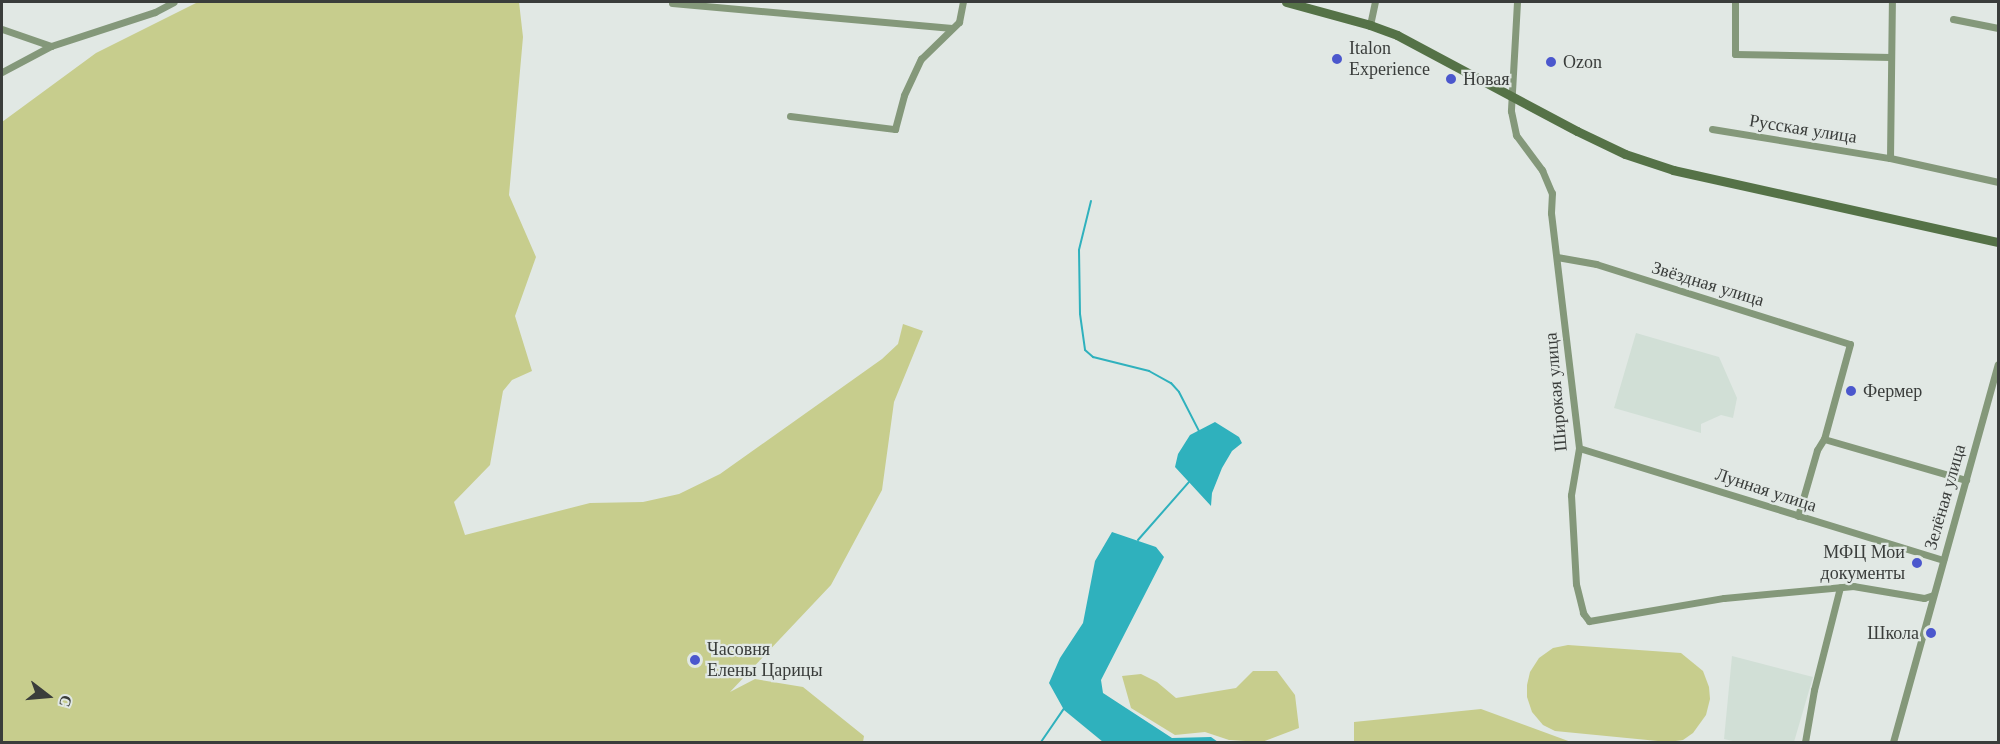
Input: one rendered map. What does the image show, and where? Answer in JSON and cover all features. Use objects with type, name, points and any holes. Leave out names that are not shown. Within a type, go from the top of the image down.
[{"type":"main road","points":[[1286,2],[1370,25],[1430,52],[1511,97],[1625,154],[1673,170],[1998,242]]},
{"type":"street","points":[[2,72],[51,46],[155,12],[174,2]]},
{"type":"street","points":[[790,116],[895,129],[904,96],[921,58],[959,22],[963,2]]},
{"type":"street","points":[[1370,25],[1375,2]]},
{"type":"street","name":"Широкая улица","points":[[1516,2],[1511,97],[1516,135],[1548,180],[1579,448],[1571,495],[1576,584],[1583,613],[1589,621],[1724,598],[1853,586],[1924,598],[1933,595]]},
{"type":"street","points":[[1735,2],[1735,54],[1891,57]]},
{"type":"street","points":[[1890,158],[1892,2]]},
{"type":"street","points":[[672,3],[952,28]]},
{"type":"street","points":[[1953,19],[1998,28]]},
{"type":"street","points":[[2,29],[51,46]]},
{"type":"street","name":"Русская улица","points":[[1712,129],[1890,158],[1998,182]]},
{"type":"street","name":"Звёздная улица","points":[[1557,257],[1596,264],[1850,344],[1824,439]]},
{"type":"street","name":"Зелёная улица","points":[[1893,742],[1998,364]]},
{"type":"street","points":[[1798,516],[1817,450],[1824,439],[1966,480]]},
{"type":"street","name":"Лунная улица","points":[[1579,448],[1943,560]]},
{"type":"street","points":[[1805,742],[1814,690],[1840,587]]},
{"type":"shaded area","points":[[1636,333],[1719,357],[1737,398],[1733,418],[1721,415],[1701,424],[1701,433],[1614,408]]},
{"type":"shaded area","points":[[1732,656],[1813,677],[1794,742],[1737,742],[1724,739]]},
{"type":"green space","points":[[198,2],[519,2],[523,37],[509,195],[536,257],[515,316],[532,371],[512,380],[503,391],[490,465],[454,502],[465,535],[590,503],[643,502],[679,494],[720,474],[882,359],[898,344],[903,324],[923,331],[894,402],[882,490],[831,585],[730,692],[755,679],[803,687],[864,736],[863,742],[2,742],[2,122],[96,53]]},
{"type":"green space","points":[[1568,645],[1681,653],[1703,671],[1709,687],[1710,699],[1706,715],[1693,733],[1683,740],[1668,742],[1555,731],[1543,725],[1532,712],[1527,697],[1530,672],[1539,658],[1553,648]]},
{"type":"green space","points":[[1253,671],[1277,671],[1295,695],[1299,728],[1262,742],[1229,740],[1205,732],[1175,735],[1131,708],[1122,676],[1141,674],[1157,682],[1176,698],[1236,688]]},
{"type":"green space","points":[[1481,709],[1571,742],[1354,742],[1354,722]]},
{"type":"water","points":[[1215,422],[1239,437],[1242,443],[1232,451],[1222,468],[1212,493],[1211,506],[1175,467],[1178,454],[1190,435]]},
{"type":"water","points":[[1112,532],[1156,547],[1164,557],[1101,680],[1103,693],[1172,738],[1211,737],[1218,742],[1103,742],[1064,710],[1049,683],[1060,658],[1083,623],[1095,561]]},
{"type":"waterway","points":[[1091,201],[1079,250],[1080,314],[1085,350],[1093,357],[1149,371],[1171,383],[1179,392],[1199,431]]},
{"type":"waterway","points":[[1138,540],[1189,482]]},
{"type":"waterway","points":[[1041,742],[1065,707]]},
{"type":"place","name":"Italon Experience","points":[[1337,59]]},
{"type":"place","name":"Ozon","points":[[1551,62]]},
{"type":"place","name":"Новая","points":[[1451,79]]},
{"type":"place","name":"Фермер","points":[[1851,391]]},
{"type":"place","name":"МФЦ Мои документы","points":[[1917,563]]},
{"type":"place","name":"Школа","points":[[1931,633]]},
{"type":"place","name":"Часовня Елены Царицы","points":[[695,660]]}]
